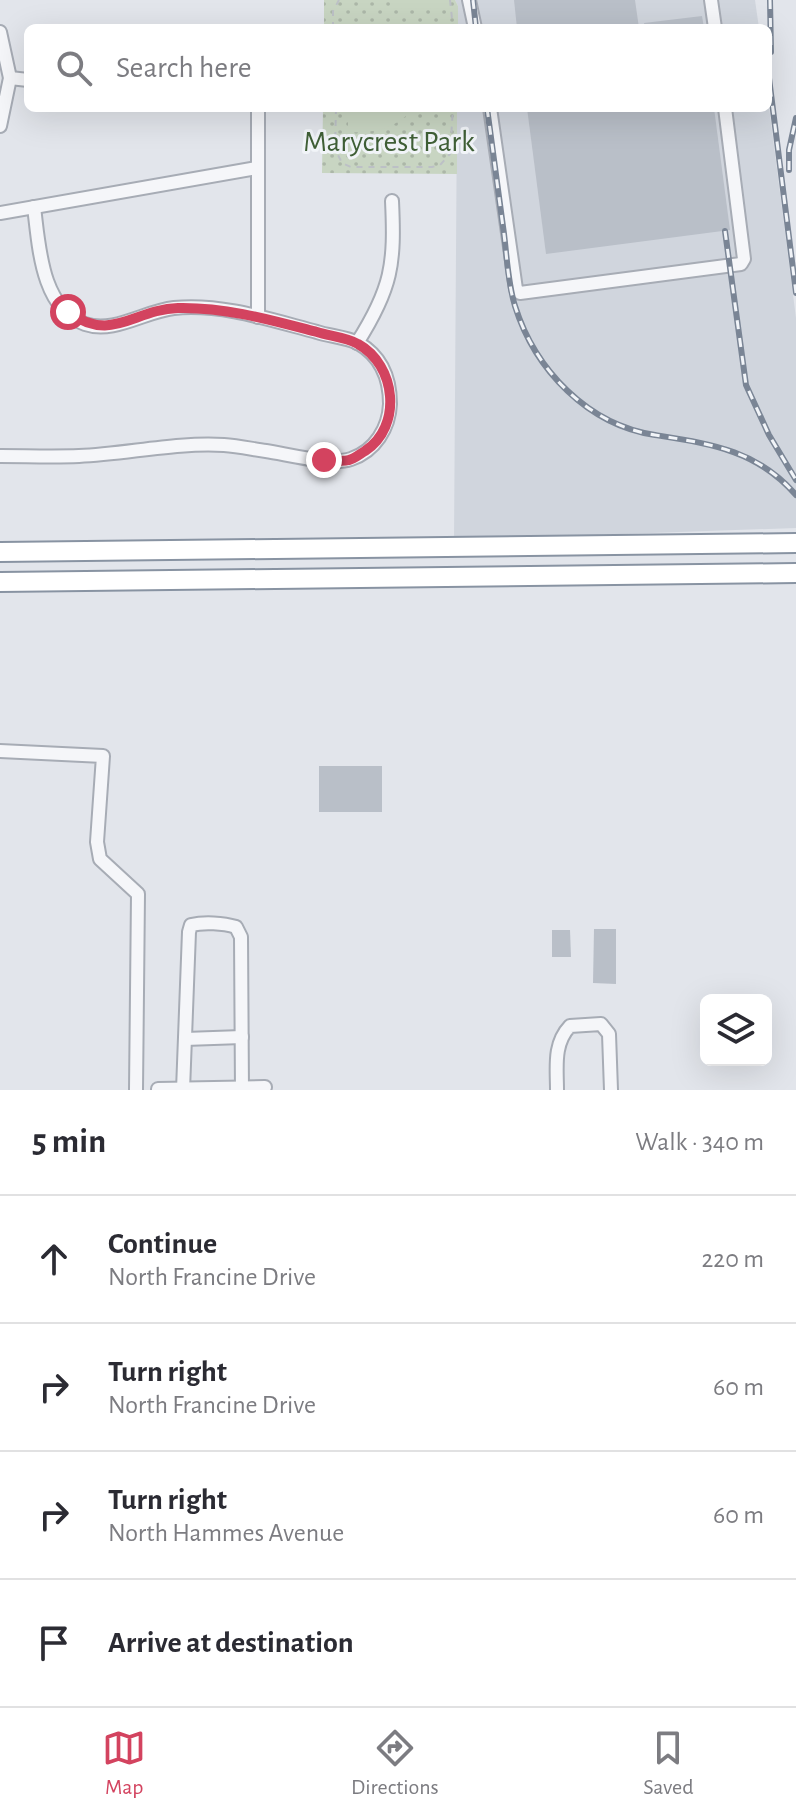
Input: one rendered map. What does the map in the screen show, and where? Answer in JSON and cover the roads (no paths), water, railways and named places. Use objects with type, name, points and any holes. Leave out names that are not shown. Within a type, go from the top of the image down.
[{"type":"highway","points":[[0,552],[796,543]]},
{"type":"highway","points":[[0,582],[796,573]]},
{"type":"street","points":[[469,0],[474,24]]},
{"type":"street","points":[[711,0],[714,24]]},
{"type":"street","points":[[0,32],[10,78],[0,126]]},
{"type":"street","points":[[10,78],[24,80]]},
{"type":"street","points":[[258,112],[258,317]]},
{"type":"street","points":[[491,112],[516,289],[520,293],[741,264],[744,259],[726,112]]},
{"type":"street","points":[[0,213],[257,168]]},
{"type":"street","points":[[357,343],[384,295],[394,254],[392,201]]},
{"type":"street","points":[[0,456],[79,456],[224,445],[324,460],[349,460],[369,449],[382,436],[389,416],[390,392],[386,373],[375,357],[357,343],[258,317],[212,309],[174,308],[119,324],[83,324],[55,297],[46,278],[39,253],[34,207]]},
{"type":"street","points":[[0,751],[103,756],[97,842],[100,859],[138,894],[136,1090]]},
{"type":"street","points":[[183,1089],[189,932],[191,925],[196,924],[236,927],[241,937],[242,1089]]},
{"type":"street","points":[[557,1090],[557,1047],[561,1035],[570,1026],[601,1024],[609,1034],[611,1090]]},
{"type":"street","points":[[185,1039],[242,1037]]},
{"type":"street","points":[[158,1089],[265,1087]]},
{"type":"railway","points":[[473,0],[476,24]]},
{"type":"railway","points":[[770,0],[770,24]]},
{"type":"railway","points":[[772,102],[796,293]]},
{"type":"railway","points":[[488,112],[513,298],[524,330],[550,372],[567,391],[608,420],[631,429],[732,452],[765,468],[796,495]]},
{"type":"railway","points":[[789,170],[789,150],[796,118]]},
{"type":"railway","points":[[725,231],[746,385],[769,435],[796,480]]},
{"type":"park label","name":"Marycrest Park","points":[[389,141]]}]
